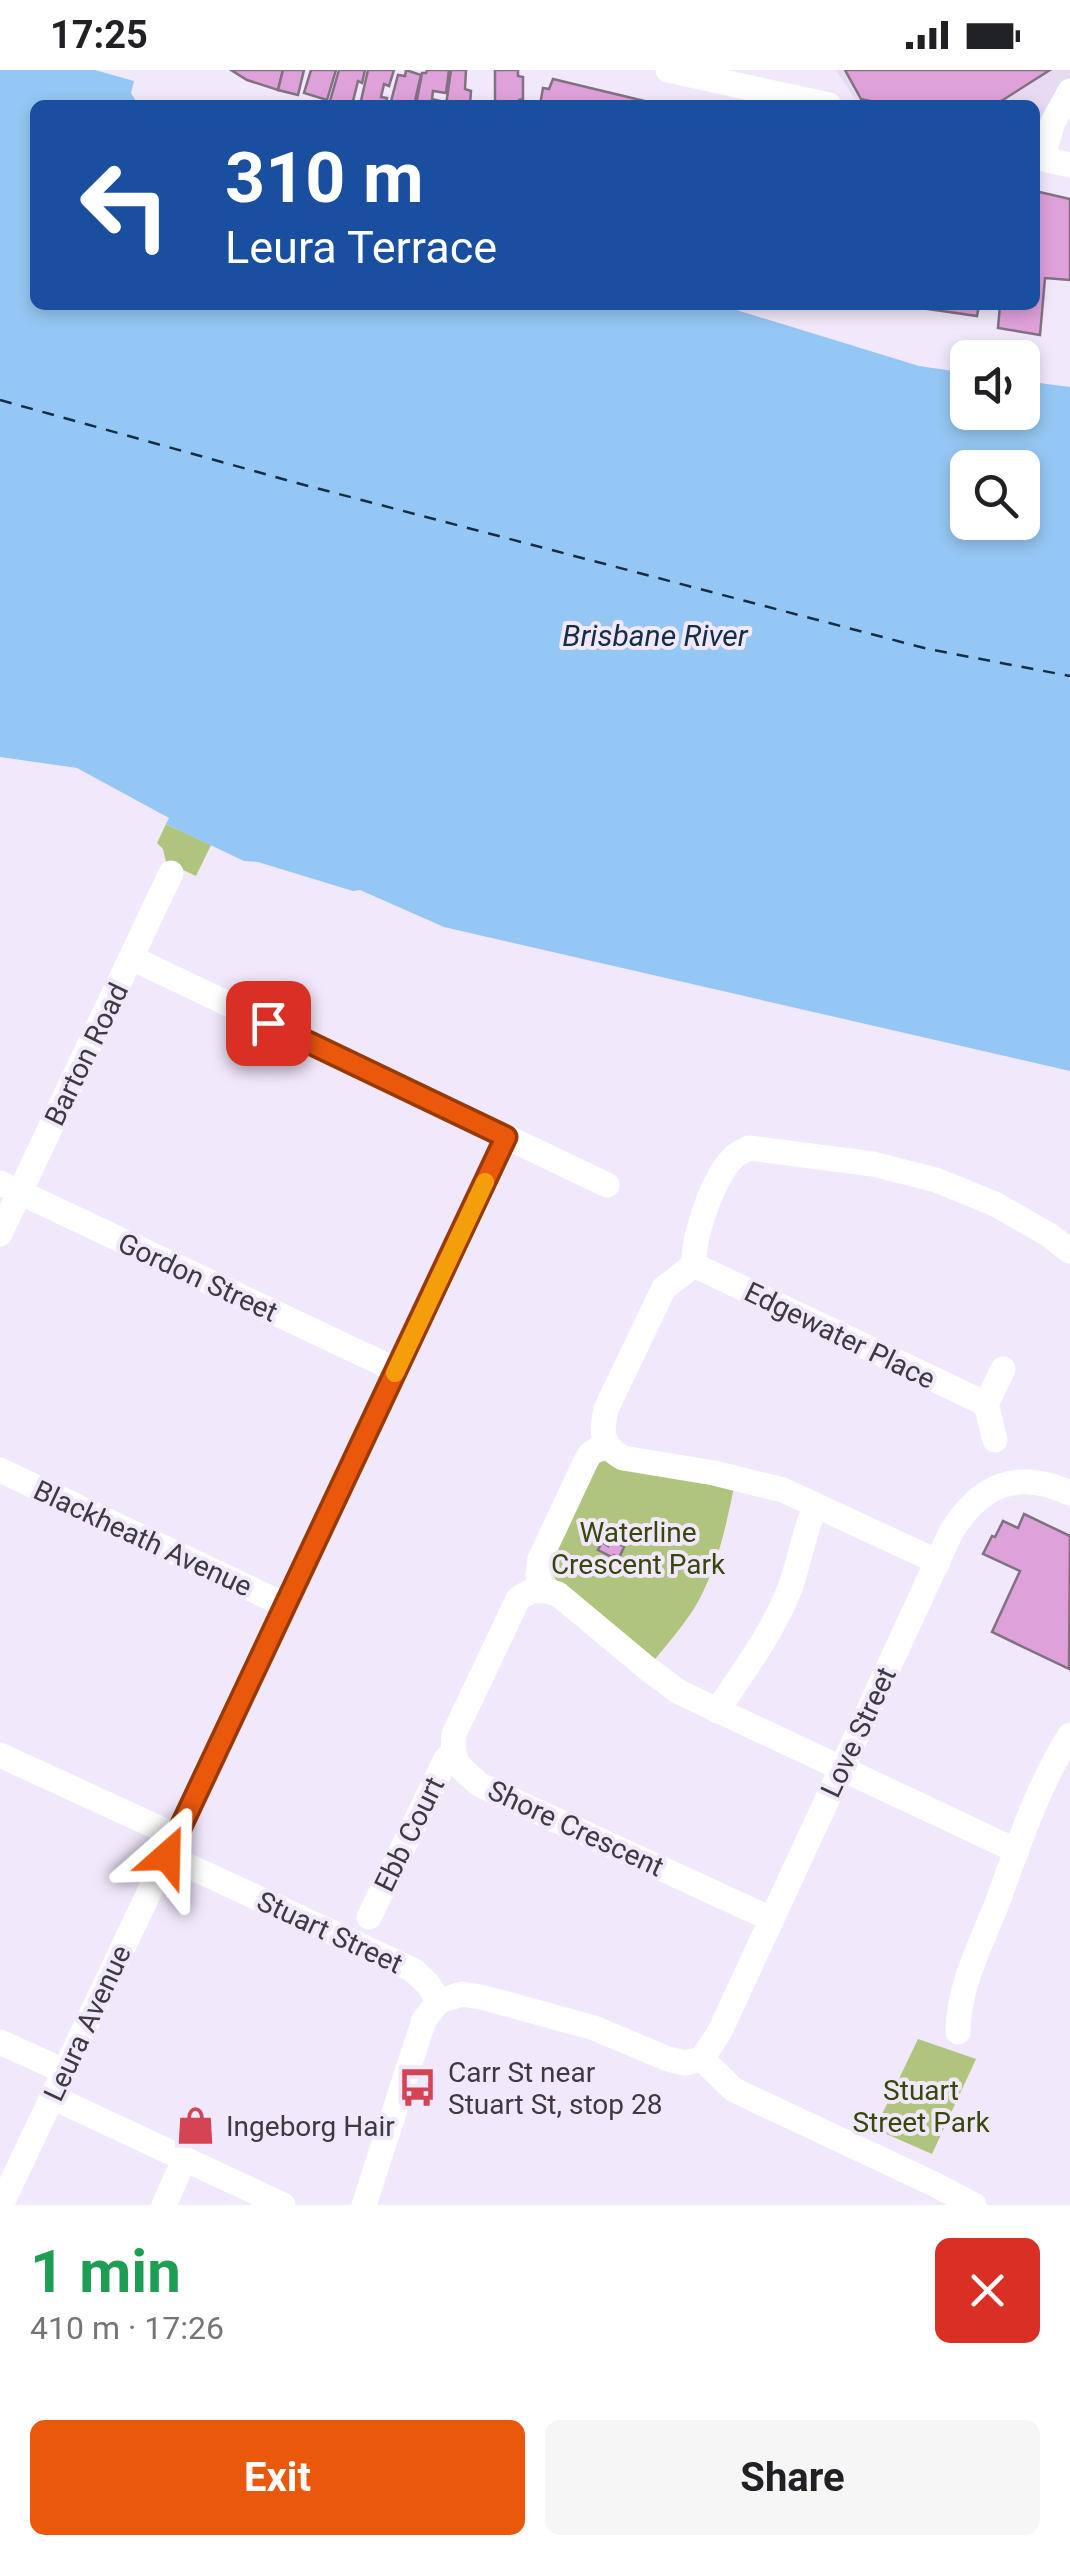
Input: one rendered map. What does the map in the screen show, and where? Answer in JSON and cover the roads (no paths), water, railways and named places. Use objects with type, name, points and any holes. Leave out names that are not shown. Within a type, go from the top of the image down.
[{"type":"street","points":[[668,70],[805,100]]},
{"type":"street","points":[[1040,153],[1070,91]]},
{"type":"street","points":[[1040,158],[1070,165]]},
{"type":"street","name":"Barton Road","points":[[0,1234],[10,1188],[132,958],[171,873]]},
{"type":"street","points":[[132,958],[607,1185]]},
{"type":"street","name":"Leura Avenue","points":[[1,2205],[506,1137]]},
{"type":"street","points":[[938,1562],[816,1504],[758,1482],[623,1458],[605,1444],[601,1429],[606,1408],[664,1288],[694,1265],[697,1230],[723,1172],[736,1155],[749,1148],[873,1164],[936,1180],[995,1204],[1070,1251]]},
{"type":"street","name":"Gordon Street","points":[[10,1188],[396,1370]]},
{"type":"street","name":"Edgewater Place","points":[[694,1265],[986,1404]]},
{"type":"street","points":[[995,1440],[986,1404],[1003,1369]]},
{"type":"street","points":[[541,1590],[540,1559],[584,1463],[605,1444]]},
{"type":"street","name":"Blackheath Avenue","points":[[0,1470],[285,1605]]},
{"type":"street","name":"Love Street","points":[[702,2058],[720,2030],[958,1521],[980,1496],[1014,1482],[1067,1484]]},
{"type":"street","points":[[717,1711],[764,1640],[789,1589],[816,1504]]},
{"type":"street","points":[[452,1753],[454,1734],[518,1599],[529,1590],[541,1590],[558,1594],[679,1692],[1017,1851]]},
{"type":"street","points":[[958,2032],[961,1997],[1017,1851],[1051,1770],[1070,1736]]},
{"type":"street","name":"Ebb Court","points":[[369,1917],[452,1753]]},
{"type":"street","name":"Shore Crescent","points":[[452,1753],[460,1768],[480,1784],[771,1918]]},
{"type":"street","name":"Stuart Street","points":[[0,1755],[413,1970],[438,2001]]},
{"type":"street","points":[[364,2205],[423,2023],[438,2001],[462,1994],[594,2028],[685,2063],[702,2058],[734,2090],[974,2205]]},
{"type":"street","points":[[0,2042],[64,2072]]},
{"type":"street","points":[[52,2097],[283,2205]]},
{"type":"street","points":[[164,2205],[184,2160]]},
{"type":"water","name":"Brisbane River","points":[[0,70],[95,70],[134,81],[131,93],[135,100],[30,100],[30,310],[736,310],[919,366],[950,371],[950,430],[1040,430],[1040,383],[1070,387],[1070,1071],[444,927],[360,890],[244,861],[166,824],[169,818],[77,768],[0,757]]},
{"type":"place","name":"Carr St near Stuart St, stop 28","points":[[418,2088]]},
{"type":"place","name":"Ingeborg Hair","points":[[196,2126]]},
{"type":"park label","name":"Waterline Crescent Park","points":[[638,1548]]},
{"type":"park label","name":"Stuart Street Park","points":[[921,2106]]}]
